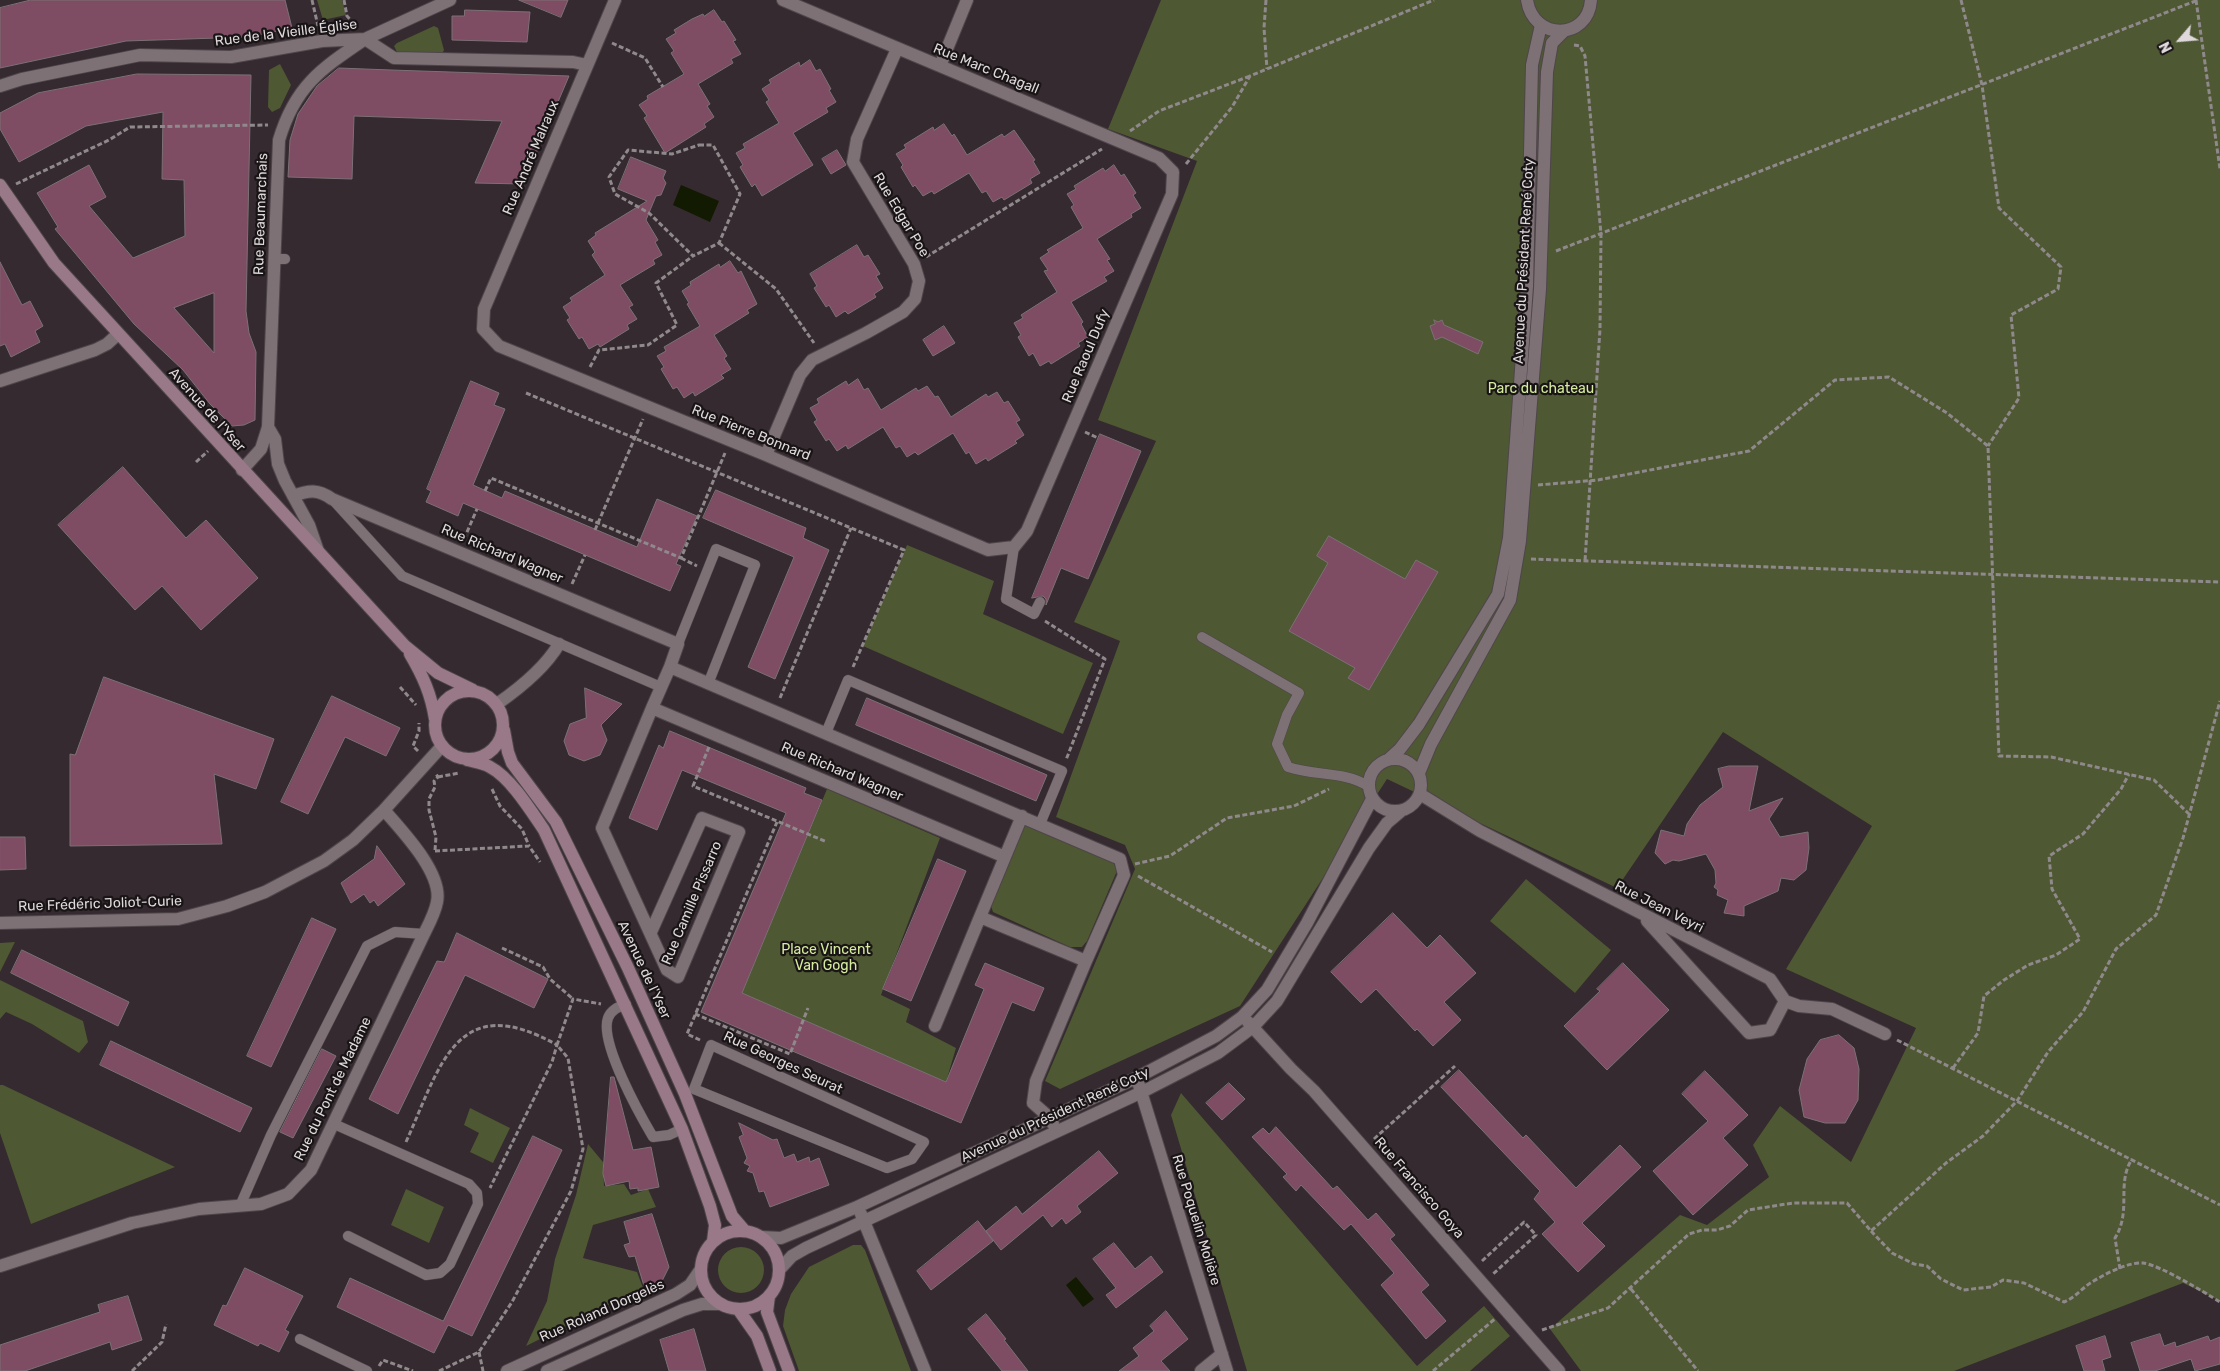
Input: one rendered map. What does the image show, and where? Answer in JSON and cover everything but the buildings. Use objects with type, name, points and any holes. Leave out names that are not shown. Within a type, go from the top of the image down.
[{"type":"main road","name":"Avenue de l'Yser","points":[[2,188],[54,263],[405,646],[438,674],[473,690]]},
{"type":"main road","name":"Avenue de l'Yser","points":[[405,646],[432,697],[435,720]]},
{"type":"main road","points":[[467,760],[487,755],[501,740],[504,730],[502,712],[497,704],[482,692],[473,690],[462,691],[444,701],[435,720],[438,738],[442,746],[458,758],[490,766],[530,809],[544,830],[626,1004],[682,1129],[710,1206],[715,1225],[713,1241]]},
{"type":"main road","name":"Avenue de l'Yser","points":[[504,730],[512,763],[556,822],[689,1092],[729,1209],[744,1230]]},
{"type":"main road","points":[[770,1296],[760,1304],[738,1309],[720,1304],[709,1294],[703,1283],[701,1269],[705,1253],[713,1241],[722,1235],[744,1230],[761,1237],[771,1245],[777,1256],[780,1269],[777,1284],[770,1296],[767,1312],[789,1371]]},
{"type":"main road","points":[[738,1309],[757,1336],[770,1371]]},
{"type":"street","name":"Rue de la Vieille Église","points":[[0,86],[22,79],[140,55],[231,57],[322,41],[365,39],[450,0]]},
{"type":"street","name":"Rue André Malraux","points":[[483,329],[484,309],[615,0]]},
{"type":"street","name":"Rue Marc Chagall","points":[[783,0],[1160,158],[1173,172]]},
{"type":"street","points":[[940,66],[967,0]]},
{"type":"street","points":[[1527,0],[1529,10],[1541,25],[1548,29],[1564,31]]},
{"type":"street","points":[[1552,44],[1564,31],[1572,28],[1585,18],[1591,0]]},
{"type":"street","name":"Avenue du Président René Coty","points":[[1388,759],[1400,749],[1419,724],[1498,594],[1509,538],[1527,286],[1532,65],[1541,25]]},
{"type":"street","points":[[365,39],[394,58],[573,62],[587,65]]},
{"type":"street","name":"Rue Beaumarchais","points":[[242,470],[261,449],[268,427],[280,258],[275,236],[279,140],[284,125],[305,86],[327,65],[365,39]]},
{"type":"street","name":"Avenue du Président René Coty","points":[[1418,774],[1445,718],[1510,600],[1517,559],[1525,486],[1541,257],[1547,72],[1552,44]]},
{"type":"street","name":"Rue Edgar Poe","points":[[766,455],[800,375],[812,360],[902,312],[915,299],[919,281],[914,264],[853,162],[857,140],[897,49]]},
{"type":"street","name":"Rue Raoul Dufy","points":[[1014,547],[1027,531],[1150,248],[1172,194],[1173,172]]},
{"type":"street","name":"Rue Pierre Bonnard","points":[[483,329],[499,346],[766,455],[988,550],[1014,547]]},
{"type":"street","points":[[0,381],[94,350],[107,344],[118,334]]},
{"type":"street","name":"Rue Beaumarchais","points":[[268,427],[275,439],[278,464],[284,481],[309,526],[318,553]]},
{"type":"street","name":"Rue Richard Wagner","points":[[292,496],[307,490],[321,491],[332,499],[678,644]]},
{"type":"street","points":[[497,704],[516,691],[551,657],[558,644]]},
{"type":"street","points":[[652,708],[678,644]]},
{"type":"street","points":[[670,667],[1120,859],[1124,875],[1036,1081],[1033,1103],[1050,1118],[1056,1130]]},
{"type":"street","name":"Rue Richard Wagner","points":[[652,708],[1005,857]]},
{"type":"street","name":"Rue Camille Pissarro","points":[[651,932],[702,818],[739,832],[678,977],[667,970],[602,828],[652,708]]},
{"type":"street","name":"Rue Frédéric Joliot-Curie","points":[[0,923],[178,918],[227,906],[265,892],[324,860],[353,840],[384,810],[442,746]]},
{"type":"street","points":[[1388,759],[1409,763],[1418,774],[1421,780],[1420,794],[1412,806],[1400,812],[1386,810],[1372,799],[1368,786],[1369,778],[1376,766],[1388,759]]},
{"type":"street","name":"Rue Jean Veyri","points":[[1420,794],[1480,831],[1641,915],[1770,979],[1785,1001]]},
{"type":"street","name":"Avenue du Président René Coty","points":[[761,1237],[781,1238],[857,1207],[1136,1078],[1191,1051],[1216,1036],[1242,1017],[1271,983],[1307,922],[1372,799]]},
{"type":"street","name":"Rue du Pont de Madame","points":[[0,1266],[132,1222],[199,1209],[261,1204],[288,1194],[311,1170],[438,901],[432,874],[424,860],[384,810]]},
{"type":"street","name":"Avenue du Président René Coty","points":[[780,1269],[792,1256],[806,1248],[1056,1130],[1142,1092],[1218,1053],[1253,1027],[1277,1001],[1369,848],[1387,823],[1400,812]]},
{"type":"street","points":[[935,1026],[1022,816]]},
{"type":"street","points":[[1641,915],[1749,1033],[1770,1030],[1785,1001],[1798,1006],[1832,1009],[1885,1034]]},
{"type":"street","points":[[980,917],[1086,961]]},
{"type":"street","points":[[1242,1017],[1253,1027]]},
{"type":"street","name":"Rue Francisco Goya","points":[[1253,1027],[1443,1236],[1470,1272],[1559,1371]]},
{"type":"street","name":"Rue Poquelin Molière","points":[[1136,1078],[1142,1092],[1227,1371]]},
{"type":"street","points":[[857,1207],[924,1371]]},
{"type":"street","name":"Rue Roland Dorgelès","points":[[507,1371],[676,1294],[690,1285],[701,1269]]},
{"type":"street","points":[[547,1371],[684,1310],[702,1304],[720,1304]]},
{"type":"street","points":[[1201,1371],[1222,1354]]},
{"type":"lane","points":[[332,499],[402,576],[558,644],[661,686]]},
{"type":"lane","points":[[1014,547],[1006,599],[1034,614],[1040,602]]},
{"type":"lane","points":[[678,644],[716,549],[755,565],[708,684]]},
{"type":"lane","points":[[1202,637],[1299,693],[1287,715],[1277,744],[1288,767],[1304,772],[1356,777],[1368,786]]},
{"type":"lane","points":[[826,733],[848,680],[1062,771],[1040,824]]},
{"type":"lane","points":[[240,1206],[271,1135],[367,946],[395,932],[424,934]]},
{"type":"lane","points":[[626,1004],[614,1010],[608,1019],[608,1037],[634,1102],[653,1137],[669,1135],[682,1129]]},
{"type":"lane","name":"Rue Georges Seurat","points":[[710,1044],[924,1142],[912,1159],[887,1168],[689,1092],[710,1044]]},
{"type":"lane","points":[[334,1124],[469,1184],[477,1193],[478,1204],[450,1264],[440,1272],[426,1274],[348,1236]]},
{"type":"lane","points":[[300,1339],[367,1371]]},
{"type":"path","points":[[312,0],[322,41]]},
{"type":"path","points":[[344,0],[347,16],[365,39]]},
{"type":"path","points":[[1266,0],[1264,28],[1267,69]]},
{"type":"path","points":[[914,264],[1117,140],[1159,111],[1250,76],[1434,0]]},
{"type":"path","points":[[1961,0],[1982,85],[1999,208],[2061,267],[2058,289],[2011,315],[2019,398],[1988,446],[1999,756],[2051,757],[2154,780],[2189,814]]},
{"type":"path","points":[[1541,257],[2196,0],[2220,169]]},
{"type":"path","points":[[600,37],[645,58],[662,87]]},
{"type":"path","points":[[1552,44],[1580,46],[1585,56],[1601,234],[1600,329],[1585,561]]},
{"type":"path","points":[[1173,172],[1189,162],[1232,107],[1250,76]]},
{"type":"path","points":[[2,188],[109,140],[130,127],[284,125]]},
{"type":"path","points":[[583,380],[598,350],[648,345],[677,324],[656,283],[693,256],[719,243],[740,194],[713,145],[699,145],[672,154],[628,150],[609,177],[615,194],[650,213],[693,256]]},
{"type":"path","points":[[719,243],[776,289],[822,355]]},
{"type":"path","points":[[1525,486],[1591,480],[1749,450],[1836,380],[1889,376],[1947,413],[1988,446]]},
{"type":"path","points":[[526,393],[904,550],[848,680]]},
{"type":"path","points":[[595,530],[648,407]]},
{"type":"path","points":[[485,491],[491,478],[681,558],[730,441]]},
{"type":"path","points":[[458,552],[477,509]]},
{"type":"path","points":[[774,711],[851,528]]},
{"type":"path","points":[[566,597],[585,555]]},
{"type":"path","points":[[1517,559],[2220,582]]},
{"type":"path","points":[[1034,614],[1105,659],[1062,771]]},
{"type":"path","points":[[400,687],[417,706],[418,711]]},
{"type":"path","points":[[1871,1231],[1946,1163],[1983,1136],[2017,1101],[2048,1052],[2083,1012],[2116,949],[2156,915],[2189,814],[2220,701]]},
{"type":"path","points":[[418,716],[420,731],[413,746],[438,777]]},
{"type":"path","points":[[714,734],[693,786],[826,842]]},
{"type":"path","points":[[435,851],[436,837],[429,810],[429,800],[435,787],[434,781],[438,777],[454,772],[467,773]]},
{"type":"path","points":[[1953,1068],[1978,1033],[1984,996],[2004,980],[2028,965],[2056,955],[2080,939],[2052,889],[2049,856],[2083,834],[2121,789],[2129,774]]},
{"type":"path","points":[[490,786],[500,806],[522,829],[529,846],[544,868]]},
{"type":"path","points":[[1122,868],[1170,856],[1227,818],[1294,806],[1335,786]]},
{"type":"path","points":[[710,1044],[687,1034],[777,822]]},
{"type":"path","points":[[424,860],[435,851],[529,846]]},
{"type":"path","points":[[1122,868],[1176,896],[1274,953]]},
{"type":"path","points":[[502,948],[543,966],[550,979],[573,999],[606,1005],[604,997]]},
{"type":"path","points":[[477,1193],[488,1193],[552,1062],[573,999]]},
{"type":"path","points":[[696,1014],[790,1054],[808,1008]]},
{"type":"path","points":[[401,1154],[442,1062],[458,1041],[479,1028],[497,1024],[543,1038],[557,1045],[568,1058],[583,1149],[571,1191],[512,1302],[479,1352],[439,1371]]},
{"type":"path","points":[[1885,1034],[2220,1205]]},
{"type":"path","points":[[1364,1148],[1455,1066]]},
{"type":"path","points":[[2120,1269],[2115,1238],[2121,1229],[2125,1215],[2124,1179],[2127,1168],[2132,1160]]},
{"type":"path","points":[[1527,1335],[1608,1308],[1689,1234],[1730,1226],[1748,1210],[1793,1203],[1847,1203],[1892,1253],[1914,1264],[1927,1266],[1941,1279],[1963,1290],[1991,1287],[2003,1280],[2024,1283],[2064,1302],[2074,1298],[2091,1282],[2120,1269],[2143,1263],[2170,1274],[2220,1302]]},
{"type":"path","points":[[1470,1272],[1524,1222],[1536,1235],[1482,1285]]},
{"type":"path","points":[[1631,1289],[1698,1371]]},
{"type":"path","points":[[1433,1371],[1505,1310]]},
{"type":"path","points":[[132,1371],[162,1342],[166,1324]]},
{"type":"path","points":[[479,1352],[483,1371]]},
{"type":"path","points":[[376,1371],[383,1360],[413,1371]]},
{"type":"green space","points":[[317,0],[342,0],[346,15],[323,20]]},
{"type":"green space","name":"Parc du chateau","points":[[1161,0],[2220,0],[2220,1301],[2183,1283],[1954,1371],[1581,1371],[1550,1329],[1680,1215],[1707,1225],[1769,1177],[1753,1145],[1780,1106],[1851,1162],[1916,1028],[1786,969],[1872,826],[1723,732],[1617,888],[1387,779],[1240,1006],[1060,1089],[1045,1081],[1135,869],[1125,845],[1056,817],[1120,641],[1074,622],[1156,441],[1098,420],[1197,161],[1108,129]]},
{"type":"green space","points":[[434,26],[438,28],[444,50],[442,54],[397,52],[394,46],[397,43]]},
{"type":"green space","points":[[280,64],[291,85],[280,108],[272,112],[268,107],[269,70]]},
{"type":"green space","points":[[907,545],[994,581],[983,614],[1093,663],[1063,734],[863,646]]},
{"type":"green space","name":"Place Vincent Van Gogh","points":[[827,789],[940,838],[881,995],[910,1009],[906,1022],[956,1048],[946,1082],[742,993]]},
{"type":"green space","points":[[1022,816],[1112,859],[1117,871],[1087,941],[1082,947],[1070,947],[993,912],[991,906]]},
{"type":"green space","points":[[1526,879],[1611,950],[1575,993],[1490,921]]},
{"type":"green space","points":[[15,942],[0,972],[0,943]]},
{"type":"green space","points":[[0,980],[83,1021],[88,1042],[79,1053],[32,1024],[6,1012],[0,1019]]},
{"type":"green space","points":[[0,1085],[175,1167],[31,1224],[0,1133]]},
{"type":"green space","points":[[1181,1093],[1417,1366],[1484,1306],[1510,1336],[1470,1371],[1247,1371],[1171,1115]]},
{"type":"green space","points":[[470,1108],[510,1128],[493,1163],[470,1152],[479,1133],[464,1125]]},
{"type":"green space","points":[[588,1144],[603,1162],[604,1186],[624,1184],[631,1195],[648,1189],[656,1207],[593,1225],[583,1258],[637,1272],[643,1288],[526,1346],[547,1301],[555,1259],[576,1195]]},
{"type":"green space","points":[[406,1189],[444,1207],[429,1243],[391,1225]]},
{"type":"green space","points":[[853,1245],[861,1245],[865,1250],[911,1371],[799,1371],[783,1326],[785,1310],[791,1294],[809,1267]]},
{"type":"green space","points":[[736,1247],[746,1247],[760,1257],[764,1270],[760,1283],[754,1289],[746,1293],[736,1293],[722,1283],[718,1275],[718,1265],[728,1251]]},
{"type":"shaded area","points":[[681,185],[719,201],[710,222],[673,205]]},
{"type":"shaded area","points":[[1076,1277],[1094,1299],[1083,1307],[1066,1285]]}]
